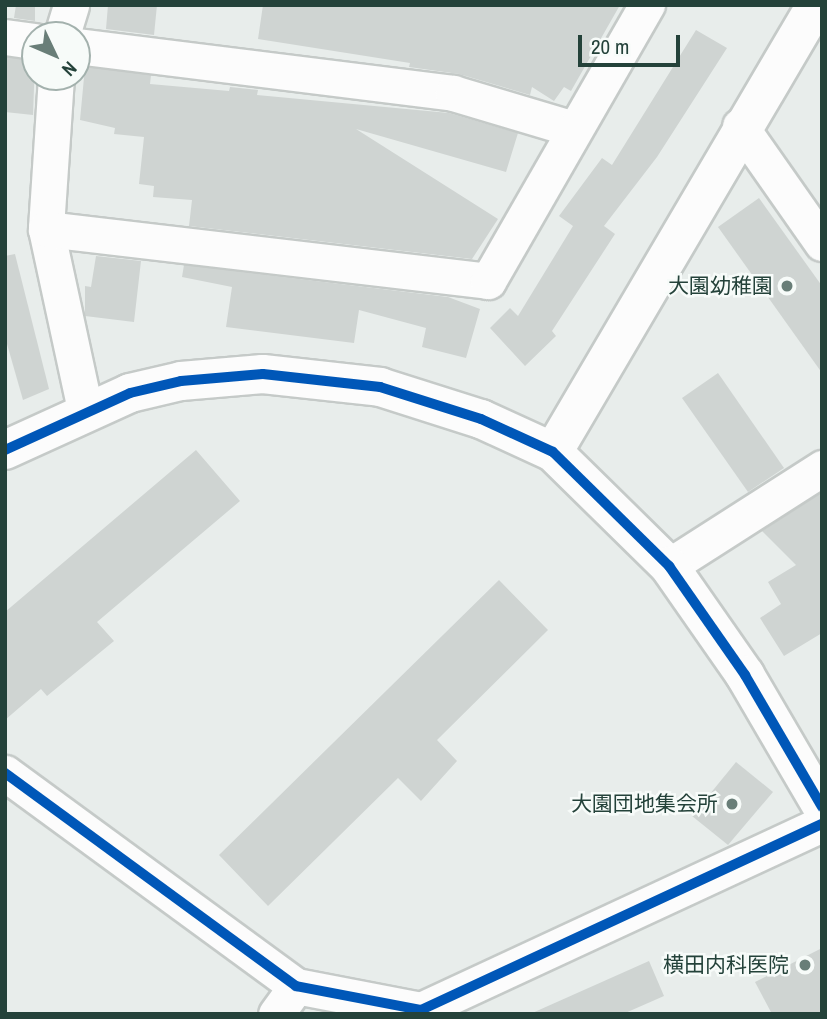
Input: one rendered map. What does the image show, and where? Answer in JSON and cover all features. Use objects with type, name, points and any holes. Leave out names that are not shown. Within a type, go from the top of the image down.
[{"type":"street","points":[[46,229],[488,281],[647,5]]},
{"type":"street","points":[[553,452],[740,126],[816,5]]},
{"type":"street","points":[[91,48],[453,93],[574,129]]},
{"type":"street","points":[[55,91],[46,229],[85,410]]},
{"type":"street","points":[[740,126],[822,243]]},
{"type":"street","points":[[5,450],[85,410],[181,381],[263,374],[323,378],[393,391],[481,419],[553,452],[669,566],[745,675],[822,807]]},
{"type":"street","points":[[669,566],[822,468]]},
{"type":"street","points":[[5,773],[296,986],[421,1010],[822,824]]},
{"type":"street","points":[[276,1014],[296,986]]},
{"type":"building","points":[[16,5],[35,5],[35,21],[14,18]]},
{"type":"building","points":[[108,5],[157,5],[154,35],[106,29]]},
{"type":"building","points":[[263,5],[620,5],[571,91],[564,87],[554,101],[532,87],[530,95],[459,74],[409,67],[410,63],[258,39]]},
{"type":"building","points":[[696,30],[727,48],[657,157],[604,226],[615,234],[552,331],[556,336],[525,366],[490,328],[510,308],[518,316],[573,226],[559,216],[602,158],[612,165]]},
{"type":"building","points":[[5,57],[21,59],[21,91],[34,91],[33,115],[5,112]]},
{"type":"building","points":[[91,68],[151,75],[150,84],[229,91],[230,87],[258,90],[257,95],[449,113],[518,133],[506,172],[356,129],[498,219],[472,259],[189,226],[192,200],[153,197],[154,186],[139,184],[144,137],[114,134],[115,128],[80,120],[83,91],[91,91]]},
{"type":"building","name":"大園幼稚園","points":[[759,198],[822,286],[822,373],[718,227]]},
{"type":"building","points":[[15,254],[49,389],[23,400],[5,337],[5,256]]},
{"type":"building","points":[[96,256],[141,261],[134,322],[85,316],[85,286],[91,287]]},
{"type":"building","points":[[184,265],[448,297],[480,309],[466,358],[422,347],[426,328],[359,310],[354,343],[226,327],[232,287],[182,277]]},
{"type":"building","points":[[718,373],[784,468],[748,492],[682,398]]},
{"type":"building","points":[[196,450],[240,501],[97,622],[114,641],[47,696],[41,689],[5,720],[5,612]]},
{"type":"building","points":[[822,492],[822,633],[784,656],[760,618],[781,604],[768,582],[796,565],[762,531]]},
{"type":"building","points":[[499,580],[548,630],[437,740],[457,761],[421,801],[398,778],[268,906],[219,855]]},
{"type":"building","name":"大園団地集会所","points":[[736,762],[773,792],[728,845],[692,816]]},
{"type":"building","name":"横田内科医院","points":[[822,948],[822,1014],[772,1014],[755,982]]},
{"type":"building","points":[[649,961],[664,996],[623,1014],[530,1014]]},
{"type":"cycle path","points":[[5,450],[130,393],[181,381],[263,374],[380,387],[481,419],[553,452],[669,566],[745,675],[822,807]]},
{"type":"cycle path","points":[[5,773],[296,986],[421,1010],[822,824]]},
{"type":"place","name":"大園幼稚園","points":[[787,286]]},
{"type":"place","name":"大園団地集会所","points":[[732,804]]},
{"type":"place","name":"横田内科医院","points":[[805,965]]}]
